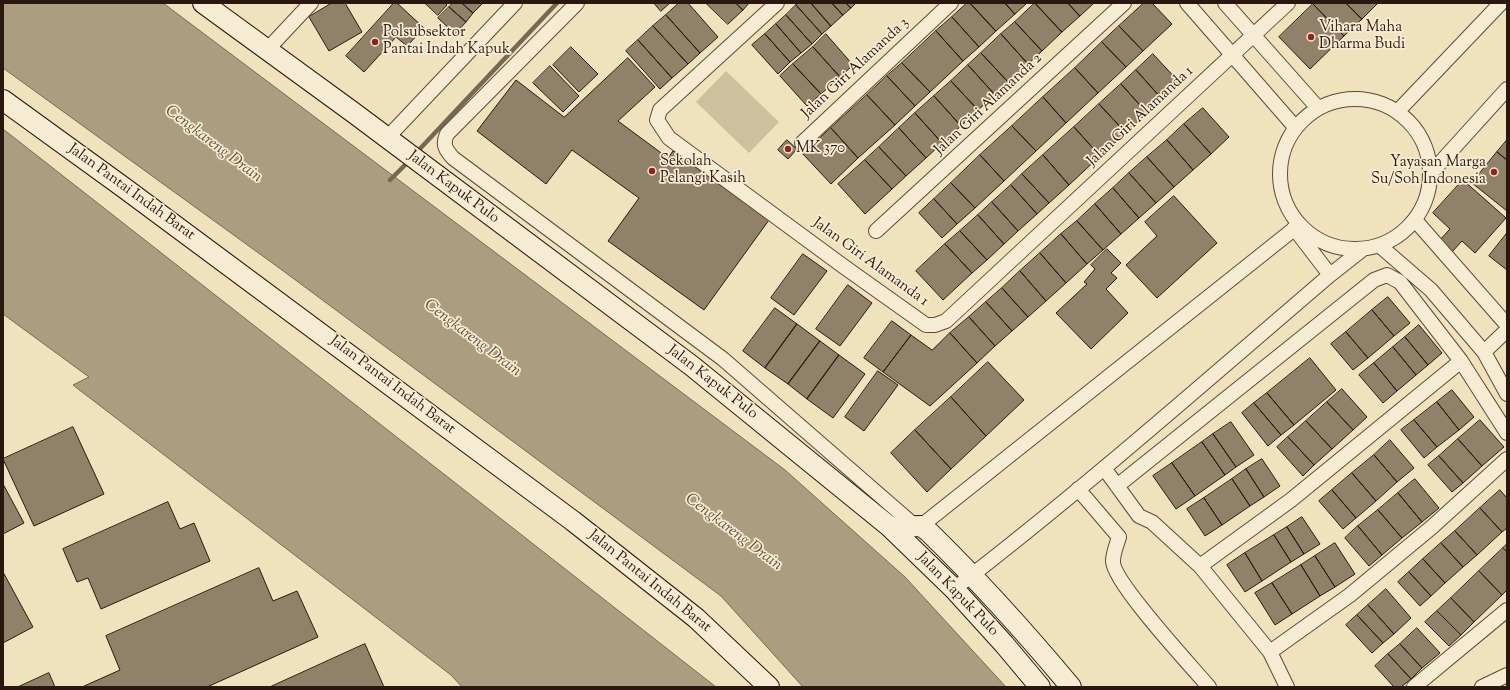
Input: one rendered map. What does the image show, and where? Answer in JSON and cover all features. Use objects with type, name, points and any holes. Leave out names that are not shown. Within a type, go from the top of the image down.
[{"type":"main road","name":"Jalan Kapuk Pulo","points":[[202,3],[266,51],[354,113],[692,366],[890,527],[954,589],[1004,644],[1040,687]]},
{"type":"main road","name":"Jalan Pantai Indah Barat","points":[[3,100],[124,187],[573,521],[696,618],[769,687]]},
{"type":"main road","name":"Jalan Kapuk Pulo","points":[[918,526],[972,575],[1021,628],[1071,687]]},
{"type":"main road","points":[[890,527],[918,526]]},
{"type":"street","points":[[266,51],[311,3]]},
{"type":"street","points":[[387,138],[515,3]]},
{"type":"street","points":[[577,3],[447,134],[444,140],[446,150],[723,359],[918,526],[1296,226]]},
{"type":"street","name":"Jalan Giri Alamanda 1","points":[[777,3],[660,110],[657,120],[669,138],[926,325],[935,325],[946,321],[1288,3]]},
{"type":"street","name":"Jalan Giri Alamanda 3","points":[[802,143],[951,3]]},
{"type":"street","name":"Jalan Giri Alamanda 2","points":[[876,231],[1124,3]]},
{"type":"street","points":[[1186,3],[1295,127]]},
{"type":"street","points":[[1225,3],[1318,108]]},
{"type":"street","points":[[1398,111],[1501,3]]},
{"type":"street","points":[[1431,174],[1507,89]]},
{"type":"street","points":[[1296,226],[1317,240],[1340,249],[1363,250],[1380,246],[1399,236],[1415,220],[1427,198],[1431,174],[1429,155],[1422,138],[1412,123],[1398,111],[1379,101],[1358,98],[1338,100],[1318,108],[1295,127],[1283,151],[1279,177],[1284,202],[1296,226],[1330,275]]},
{"type":"street","points":[[1415,220],[1507,325]]},
{"type":"street","points":[[1380,246],[1431,290],[1484,352],[1507,394]]},
{"type":"street","points":[[954,589],[1104,468],[1330,275],[1363,250]]},
{"type":"street","points":[[1117,486],[1374,280],[1387,275],[1400,282],[1461,361],[1507,433]]},
{"type":"street","points":[[1484,352],[1507,330]]},
{"type":"street","points":[[1200,566],[1291,500],[1461,361]]},
{"type":"street","points":[[1270,652],[1350,595],[1432,527],[1507,459]]},
{"type":"street","points":[[1104,468],[1139,516],[1152,522],[1200,566],[1270,652],[1287,687]]},
{"type":"street","points":[[1078,489],[1119,537],[1113,561],[1115,570],[1138,605],[1209,687]]},
{"type":"street","points":[[1414,687],[1507,610]]},
{"type":"street","points":[[1482,687],[1507,675]]},
{"type":"shaded area","points":[[726,71],[779,122],[749,153],[696,102]]},
{"type":"water","name":"Cengkareng Drain","points":[[3,3],[163,3],[785,470],[905,577],[1006,687],[803,687],[721,596],[282,270],[3,68]]},
{"type":"water","points":[[3,129],[716,687],[462,687],[451,675],[73,385],[89,377],[3,314]]},
{"type":"building","points":[[332,3],[345,3],[362,32],[329,51],[309,17]]},
{"type":"building","name":"Polsubsektor Pantai Indah Kapuk","points":[[394,3],[397,3],[424,28],[407,46],[396,37],[364,72],[346,56]]},
{"type":"building","points":[[425,3],[445,3],[447,5],[438,15]]},
{"type":"building","points":[[453,3],[462,3],[473,13],[466,22],[449,7]]},
{"type":"building","points":[[462,3],[483,3],[473,13]]},
{"type":"building","points":[[654,3],[670,3],[661,11]]},
{"type":"building","points":[[679,3],[688,3],[718,37],[700,53],[666,15]]},
{"type":"building","points":[[706,3],[736,3],[743,10],[728,24]]},
{"type":"building","points":[[736,3],[749,3],[743,10]]},
{"type":"building","points":[[799,3],[811,3],[831,26],[822,34],[796,5]]},
{"type":"building","points":[[811,3],[832,3],[843,15],[831,26]]},
{"type":"building","points":[[832,3],[846,3],[851,8],[843,15]]},
{"type":"building","points":[[846,3],[856,3],[851,8]]},
{"type":"building","points":[[967,3],[970,3],[996,31],[979,47],[952,17]]},
{"type":"building","points":[[970,3],[1005,3],[1015,14],[996,31]]},
{"type":"building","points":[[1005,3],[1027,3],[1015,14]]},
{"type":"building","points":[[1035,3],[1068,3],[1080,16],[1062,32]]},
{"type":"building","points":[[1035,3],[1062,32],[1042,51],[1015,22]]},
{"type":"building","points":[[1068,3],[1094,3],[1080,16]]},
{"type":"building","points":[[1144,3],[1152,3],[1172,24],[1143,51],[1119,26]]},
{"type":"building","points":[[1346,3],[1362,19],[1344,36],[1313,4]]},
{"type":"building","points":[[1346,3],[1378,3],[1362,19]]},
{"type":"building","name":"Vihara Maha Dharma Budi","points":[[1313,4],[1344,36],[1310,69],[1279,37]]},
{"type":"building","points":[[796,5],[822,34],[812,44],[786,15]]},
{"type":"building","points":[[449,7],[466,22],[455,34],[438,18]]},
{"type":"building","points":[[666,15],[700,53],[688,64],[653,26]]},
{"type":"building","points":[[786,15],[812,44],[801,53],[776,24]]},
{"type":"building","points":[[952,17],[979,47],[963,61],[936,31]]},
{"type":"building","points":[[1015,22],[1042,51],[1028,64],[1001,34]]},
{"type":"building","points":[[776,24],[801,53],[790,62],[765,34]]},
{"type":"building","points":[[653,26],[688,64],[672,78],[638,40]]},
{"type":"building","points":[[1119,26],[1143,51],[1126,67],[1102,42]]},
{"type":"building","points":[[936,31],[963,61],[930,92],[902,63]]},
{"type":"building","points":[[765,34],[790,62],[778,74],[752,45]]},
{"type":"building","points":[[826,34],[853,65],[840,77],[813,47]]},
{"type":"building","points":[[1001,34],[1028,64],[1008,82],[981,53]]},
{"type":"building","points":[[638,40],[672,78],[660,89],[626,51]]},
{"type":"building","points":[[1102,42],[1126,67],[1098,93],[1075,68]]},
{"type":"building","points":[[571,47],[598,74],[579,92],[553,65]]},
{"type":"building","points":[[813,47],[840,77],[821,94],[793,64]]},
{"type":"building","points":[[981,53],[1008,82],[995,95],[968,65]]},
{"type":"building","points":[[1153,54],[1180,83],[1162,99],[1136,70]]},
{"type":"building","name":"Sekolah Pelangi Kasih","points":[[628,58],[655,87],[618,121],[668,158],[673,151],[769,220],[704,310],[608,241],[639,198],[572,150],[546,184],[477,131],[516,80],[564,117]]},
{"type":"building","points":[[902,63],[930,92],[915,106],[887,76]]},
{"type":"building","points":[[793,64],[821,94],[807,106],[780,76]]},
{"type":"building","points":[[968,65],[995,95],[978,110],[951,81]]},
{"type":"building","points":[[550,66],[579,96],[563,112],[533,83]]},
{"type":"building","points":[[1075,68],[1098,93],[1066,123],[1043,97]]},
{"type":"building","points":[[1136,70],[1162,99],[1147,113],[1121,84]]},
{"type":"building","points":[[887,76],[915,106],[895,125],[867,95]]},
{"type":"building","points":[[951,81],[978,110],[961,126],[934,96]]},
{"type":"building","points":[[1121,84],[1147,113],[1126,133],[1099,104]]},
{"type":"building","points":[[867,95],[895,125],[858,158],[831,128]]},
{"type":"building","points":[[934,96],[961,126],[942,143],[915,113]]},
{"type":"building","points":[[1043,97],[1066,123],[1036,151],[1012,126]]},
{"type":"building","points":[[1099,104],[1126,133],[1100,156],[1074,127]]},
{"type":"building","points":[[1203,108],[1229,137],[1211,154],[1184,124]]},
{"type":"building","points":[[915,113],[942,143],[926,158],[899,128]]},
{"type":"building","points":[[1184,124],[1211,154],[1193,170],[1167,140]]},
{"type":"building","points":[[1012,126],[1036,151],[1004,181],[980,155]]},
{"type":"building","points":[[1074,127],[1100,156],[1069,185],[1043,155]]},
{"type":"building","points":[[831,128],[858,158],[831,184],[803,154]]},
{"type":"building","points":[[899,128],[926,158],[906,176],[879,147]]},
{"type":"building","name":"MK 370","points":[[787,140],[797,149],[788,159],[778,150]]},
{"type":"building","points":[[1167,140],[1193,170],[1174,187],[1147,157]]},
{"type":"building","points":[[1507,140],[1507,160],[1497,152]]},
{"type":"building","points":[[879,147],[906,176],[892,189],[865,160]]},
{"type":"building","name":"Yayasan Marga Su/Soh Indonesia","points":[[1497,152],[1507,160],[1507,211],[1472,183]]},
{"type":"building","points":[[980,155],[1004,181],[975,208],[951,183]]},
{"type":"building","points":[[1043,155],[1069,185],[1049,203],[1022,174]]},
{"type":"building","points":[[1147,157],[1174,187],[1156,203],[1129,173]]},
{"type":"building","points":[[865,160],[892,189],[865,214],[838,184]]},
{"type":"building","points":[[1129,173],[1156,203],[1139,218],[1113,188]]},
{"type":"building","points":[[1022,174],[1049,203],[1037,214],[1011,185]]},
{"type":"building","points":[[1463,180],[1506,218],[1475,253],[1462,241],[1451,253],[1438,242],[1450,229],[1433,213]]},
{"type":"building","points":[[951,183],[975,208],[957,224],[934,199]]},
{"type":"building","points":[[1011,185],[1037,214],[1018,231],[992,202]]},
{"type":"building","points":[[1113,188],[1139,218],[1121,234],[1095,204]]},
{"type":"building","points":[[1174,196],[1217,243],[1157,298],[1126,265],[1157,236],[1145,222]]},
{"type":"building","points":[[934,199],[957,224],[942,238],[919,213]]},
{"type":"building","points":[[992,202],[1018,231],[1004,244],[978,215]]},
{"type":"building","points":[[1095,204],[1121,234],[1103,250],[1077,221]]},
{"type":"building","points":[[978,215],[1004,244],[987,260],[960,231]]},
{"type":"building","points":[[1077,221],[1103,250],[1087,264],[1061,234]]},
{"type":"building","points":[[960,231],[987,260],[972,273],[945,244]]},
{"type":"building","points":[[1507,233],[1507,270],[1489,256]]},
{"type":"building","points":[[1061,234],[1087,264],[1066,283],[1040,253]]},
{"type":"building","points":[[945,244],[972,273],[943,300],[916,271]]},
{"type":"building","points":[[1107,249],[1121,263],[1111,273],[1117,278],[1106,289],[1128,313],[1091,349],[1056,313],[1087,284],[1084,282],[1095,269],[1091,265]]},
{"type":"building","points":[[1040,253],[1066,283],[1046,301],[1020,271]]},
{"type":"building","points":[[803,254],[827,271],[794,315],[771,298]]},
{"type":"building","points":[[1020,271],[1046,301],[1028,317],[1002,288]]},
{"type":"building","points":[[848,285],[872,303],[840,346],[816,329]]},
{"type":"building","points":[[1002,288],[1028,317],[1012,331],[986,302]]},
{"type":"building","points":[[1388,297],[1410,323],[1394,336],[1372,310]]},
{"type":"building","points":[[986,302],[1012,331],[995,346],[969,317]]},
{"type":"building","points":[[775,308],[797,324],[765,368],[743,351]]},
{"type":"building","points":[[1372,310],[1394,336],[1368,358],[1346,332]]},
{"type":"building","points":[[969,317],[995,346],[977,363],[950,333]]},
{"type":"building","points":[[892,321],[911,335],[883,372],[864,358]]},
{"type":"building","points":[[797,324],[820,341],[788,384],[765,368]]},
{"type":"building","points":[[1419,325],[1442,353],[1428,365],[1405,337]]},
{"type":"building","points":[[1346,332],[1368,358],[1353,370],[1331,344]]},
{"type":"building","points":[[950,333],[977,363],[930,406],[883,372],[911,335],[932,350]]},
{"type":"building","points":[[1405,337],[1428,365],[1416,375],[1393,347]]},
{"type":"building","points":[[820,341],[839,355],[807,399],[788,384]]},
{"type":"building","points":[[1393,347],[1416,375],[1397,391],[1374,363]]},
{"type":"building","points":[[839,355],[865,374],[833,418],[807,399]]},
{"type":"building","points":[[1310,358],[1336,390],[1294,425],[1267,393]]},
{"type":"building","points":[[988,362],[1024,400],[986,436],[951,397]]},
{"type":"building","points":[[1374,363],[1397,391],[1383,403],[1359,375]]},
{"type":"building","points":[[878,371],[898,385],[864,431],[845,417]]},
{"type":"building","points":[[1342,389],[1367,417],[1353,430],[1327,402]]},
{"type":"building","points":[[1452,390],[1474,417],[1459,430],[1437,402]]},
{"type":"building","points":[[1267,393],[1294,425],[1281,435],[1254,403]]},
{"type":"building","points":[[951,397],[986,436],[951,469],[915,430]]},
{"type":"building","points":[[1327,402],[1353,430],[1332,449],[1306,421]]},
{"type":"building","points":[[1437,402],[1459,430],[1437,447],[1414,420]]},
{"type":"building","points":[[1254,403],[1281,435],[1268,446],[1242,413]]},
{"type":"building","points":[[1414,420],[1437,447],[1424,458],[1401,430]]},
{"type":"building","points":[[1480,420],[1504,447],[1482,466],[1458,439]]},
{"type":"building","points":[[1306,421],[1332,449],[1314,465],[1288,437]]},
{"type":"building","points":[[1231,422],[1254,455],[1236,467],[1213,434]]},
{"type":"building","points":[[73,427],[104,494],[34,526],[3,459]]},
{"type":"building","points":[[915,430],[951,469],[927,492],[891,453]]},
{"type":"building","points":[[1213,434],[1236,467],[1225,475],[1202,442]]},
{"type":"building","points":[[1288,437],[1314,465],[1303,476],[1277,447]]},
{"type":"building","points":[[1458,439],[1482,466],[1463,483],[1439,456]]},
{"type":"building","points":[[1390,440],[1414,468],[1397,482],[1374,455]]},
{"type":"building","points":[[1202,442],[1225,475],[1195,496],[1172,463]]},
{"type":"building","points":[[1374,455],[1397,482],[1376,501],[1352,473]]},
{"type":"building","points":[[1439,456],[1463,483],[1452,492],[1428,465]]},
{"type":"building","points":[[1262,459],[1280,486],[1264,497],[1246,469]]},
{"type":"building","points":[[1172,463],[1195,496],[1176,509],[1153,476]]},
{"type":"building","points":[[1246,469],[1264,497],[1250,506],[1232,479]]},
{"type":"building","points":[[1352,473],[1376,501],[1356,518],[1332,490]]},
{"type":"building","points":[[1232,479],[1250,506],[1222,525],[1204,498]]},
{"type":"building","points":[[1415,479],[1439,508],[1422,522],[1398,493]]},
{"type":"building","points":[[3,484],[24,523],[3,534]]},
{"type":"building","points":[[1332,490],[1356,518],[1343,529],[1319,501]]},
{"type":"building","points":[[1500,490],[1507,498],[1507,528],[1502,532],[1480,508]]},
{"type":"building","points":[[1398,493],[1422,522],[1402,538],[1378,510]]},
{"type":"building","points":[[1204,498],[1222,525],[1205,536],[1187,509]]},
{"type":"building","points":[[168,502],[180,529],[194,523],[210,561],[101,609],[88,578],[77,582],[63,549]]},
{"type":"building","points":[[1480,508],[1502,532],[1477,555],[1455,531]]},
{"type":"building","points":[[1378,510],[1402,538],[1382,555],[1358,526]]},
{"type":"building","points":[[1302,517],[1320,544],[1304,554],[1287,527]]},
{"type":"building","points":[[1358,526],[1382,555],[1369,566],[1345,538]]},
{"type":"building","points":[[1287,527],[1304,554],[1291,562],[1274,535]]},
{"type":"building","points":[[1455,531],[1477,555],[1463,567],[1441,543]]},
{"type":"building","points":[[1274,535],[1291,562],[1262,581],[1245,553]]},
{"type":"building","points":[[1335,543],[1355,574],[1335,587],[1315,556]]},
{"type":"building","points":[[1441,543],[1463,567],[1445,583],[1423,559]]},
{"type":"building","points":[[1507,544],[1507,552],[1503,548]]},
{"type":"building","points":[[1503,548],[1507,552],[1507,590],[1502,595],[1479,571]]},
{"type":"building","points":[[1245,553],[1262,581],[1245,592],[1227,565]]},
{"type":"building","points":[[1315,556],[1335,587],[1320,596],[1301,565]]},
{"type":"building","points":[[1423,559],[1445,583],[1431,596],[1409,572]]},
{"type":"building","points":[[1301,565],[1320,596],[1292,614],[1272,583]]},
{"type":"building","points":[[259,568],[273,601],[297,591],[318,637],[207,687],[82,687],[120,670],[106,636]]},
{"type":"building","points":[[1479,571],[1502,595],[1474,622],[1451,598]]},
{"type":"building","points":[[3,572],[33,627],[3,643]]},
{"type":"building","points":[[1409,572],[1431,596],[1420,606],[1398,582]]},
{"type":"building","points":[[1272,583],[1292,614],[1275,625],[1255,593]]},
{"type":"building","points":[[1386,589],[1411,618],[1394,634],[1368,605]]},
{"type":"building","points":[[1451,598],[1474,622],[1461,635],[1437,611]]},
{"type":"building","points":[[1368,605],[1394,634],[1383,643],[1357,615]]},
{"type":"building","points":[[1437,611],[1461,635],[1449,646],[1425,622]]},
{"type":"building","points":[[1357,615],[1383,643],[1372,653],[1346,625]]},
{"type":"building","points":[[1417,628],[1440,653],[1422,668],[1400,644]]},
{"type":"building","points":[[365,644],[384,687],[270,687]]},
{"type":"building","points":[[1400,644],[1422,668],[1411,679],[1388,654]]},
{"type":"building","points":[[1388,654],[1411,679],[1401,687],[1394,687],[1375,666]]},
{"type":"building","points":[[49,673],[55,687],[18,687]]},
{"type":"waterway","points":[[416,153],[557,3]]},
{"type":"waterway","points":[[390,180],[409,161]]},
{"type":"place","name":"Vihara Maha Dharma Budi","points":[[1311,37]]},
{"type":"place","name":"Polsubsektor Pantai Indah Kapuk","points":[[375,42]]},
{"type":"place","name":"MK 370","points":[[788,149]]},
{"type":"place","name":"Sekolah Pelangi Kasih","points":[[652,171]]},
{"type":"place","name":"Yayasan Marga Su/Soh Indonesia","points":[[1494,172]]}]
